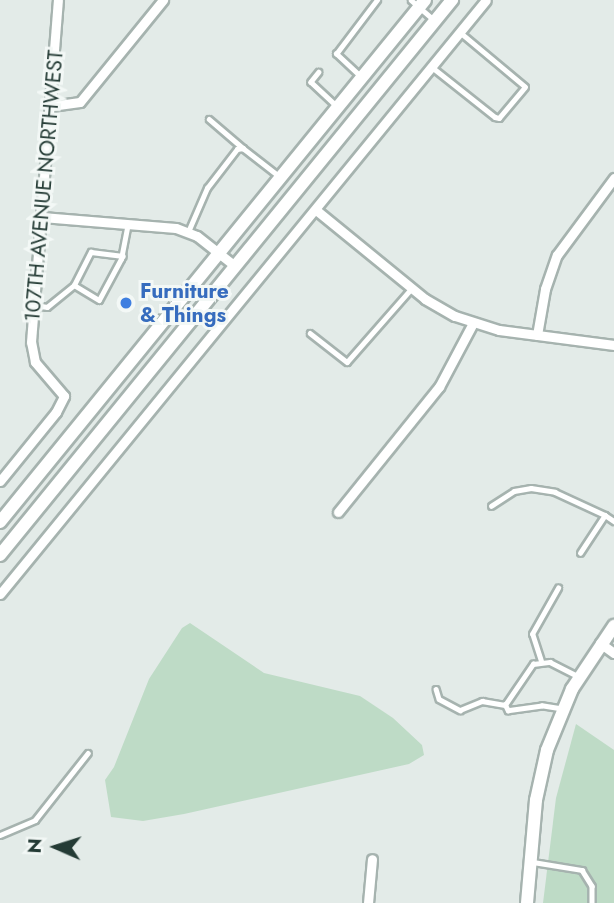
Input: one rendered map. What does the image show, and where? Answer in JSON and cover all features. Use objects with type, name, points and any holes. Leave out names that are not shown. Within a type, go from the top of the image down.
[{"type":"main road","points":[[0,555],[452,0]]},
{"type":"main road","points":[[0,522],[279,176],[362,78],[418,2]]},
{"type":"main road","points":[[527,903],[541,774],[562,709],[600,643],[614,625]]},
{"type":"street","name":"107TH AVENUE NORTHWEST","points":[[0,481],[62,404],[64,396],[58,385],[41,370],[31,342],[58,0]]},
{"type":"street","points":[[51,106],[80,102],[163,0]]},
{"type":"street","points":[[0,594],[485,0]]},
{"type":"street","points":[[537,335],[545,289],[557,255],[614,177]]},
{"type":"street","points":[[316,209],[412,289],[472,323],[614,345]]},
{"type":"street","points":[[42,217],[188,232],[235,266]]},
{"type":"street","points":[[338,512],[446,377],[472,323]]},
{"type":"street","points":[[600,643],[614,653]]},
{"type":"street","points":[[368,903],[372,859]]},
{"type":"lane","points":[[362,78],[336,54],[377,0]]},
{"type":"lane","points":[[418,2],[435,20]]},
{"type":"lane","points":[[432,66],[495,117],[499,118],[517,97],[525,83],[459,32]]},
{"type":"lane","points":[[319,72],[311,82],[337,106]]},
{"type":"lane","points":[[209,120],[279,176]]},
{"type":"lane","points":[[188,232],[207,188],[237,149],[243,148]]},
{"type":"lane","points":[[75,285],[99,300],[123,256],[128,224]]},
{"type":"lane","points":[[34,305],[47,307],[75,285],[91,252],[123,256]]},
{"type":"lane","points":[[310,333],[347,362],[412,289]]},
{"type":"lane","points":[[491,506],[514,491],[531,488],[555,492],[614,521]]},
{"type":"lane","points":[[580,553],[605,515]]},
{"type":"lane","points":[[541,662],[532,634],[558,589]]},
{"type":"lane","points":[[541,662],[579,677]]},
{"type":"lane","points":[[505,705],[524,674],[541,662]]},
{"type":"lane","points":[[436,689],[439,699],[460,710],[482,701],[505,705]]},
{"type":"lane","points":[[505,705],[508,712],[542,706],[562,709]]},
{"type":"lane","points":[[0,835],[35,820],[88,753]]},
{"type":"lane","points":[[530,862],[582,870],[592,886],[592,903]]},
{"type":"green space","points":[[190,623],[264,673],[360,696],[393,718],[422,745],[424,755],[409,764],[184,814],[143,821],[111,817],[105,780],[114,767],[149,679],[182,628]]},
{"type":"green space","points":[[576,724],[614,750],[614,903],[543,903],[556,798]]},
{"type":"place","name":"Furniture & Things","points":[[126,303]]}]
